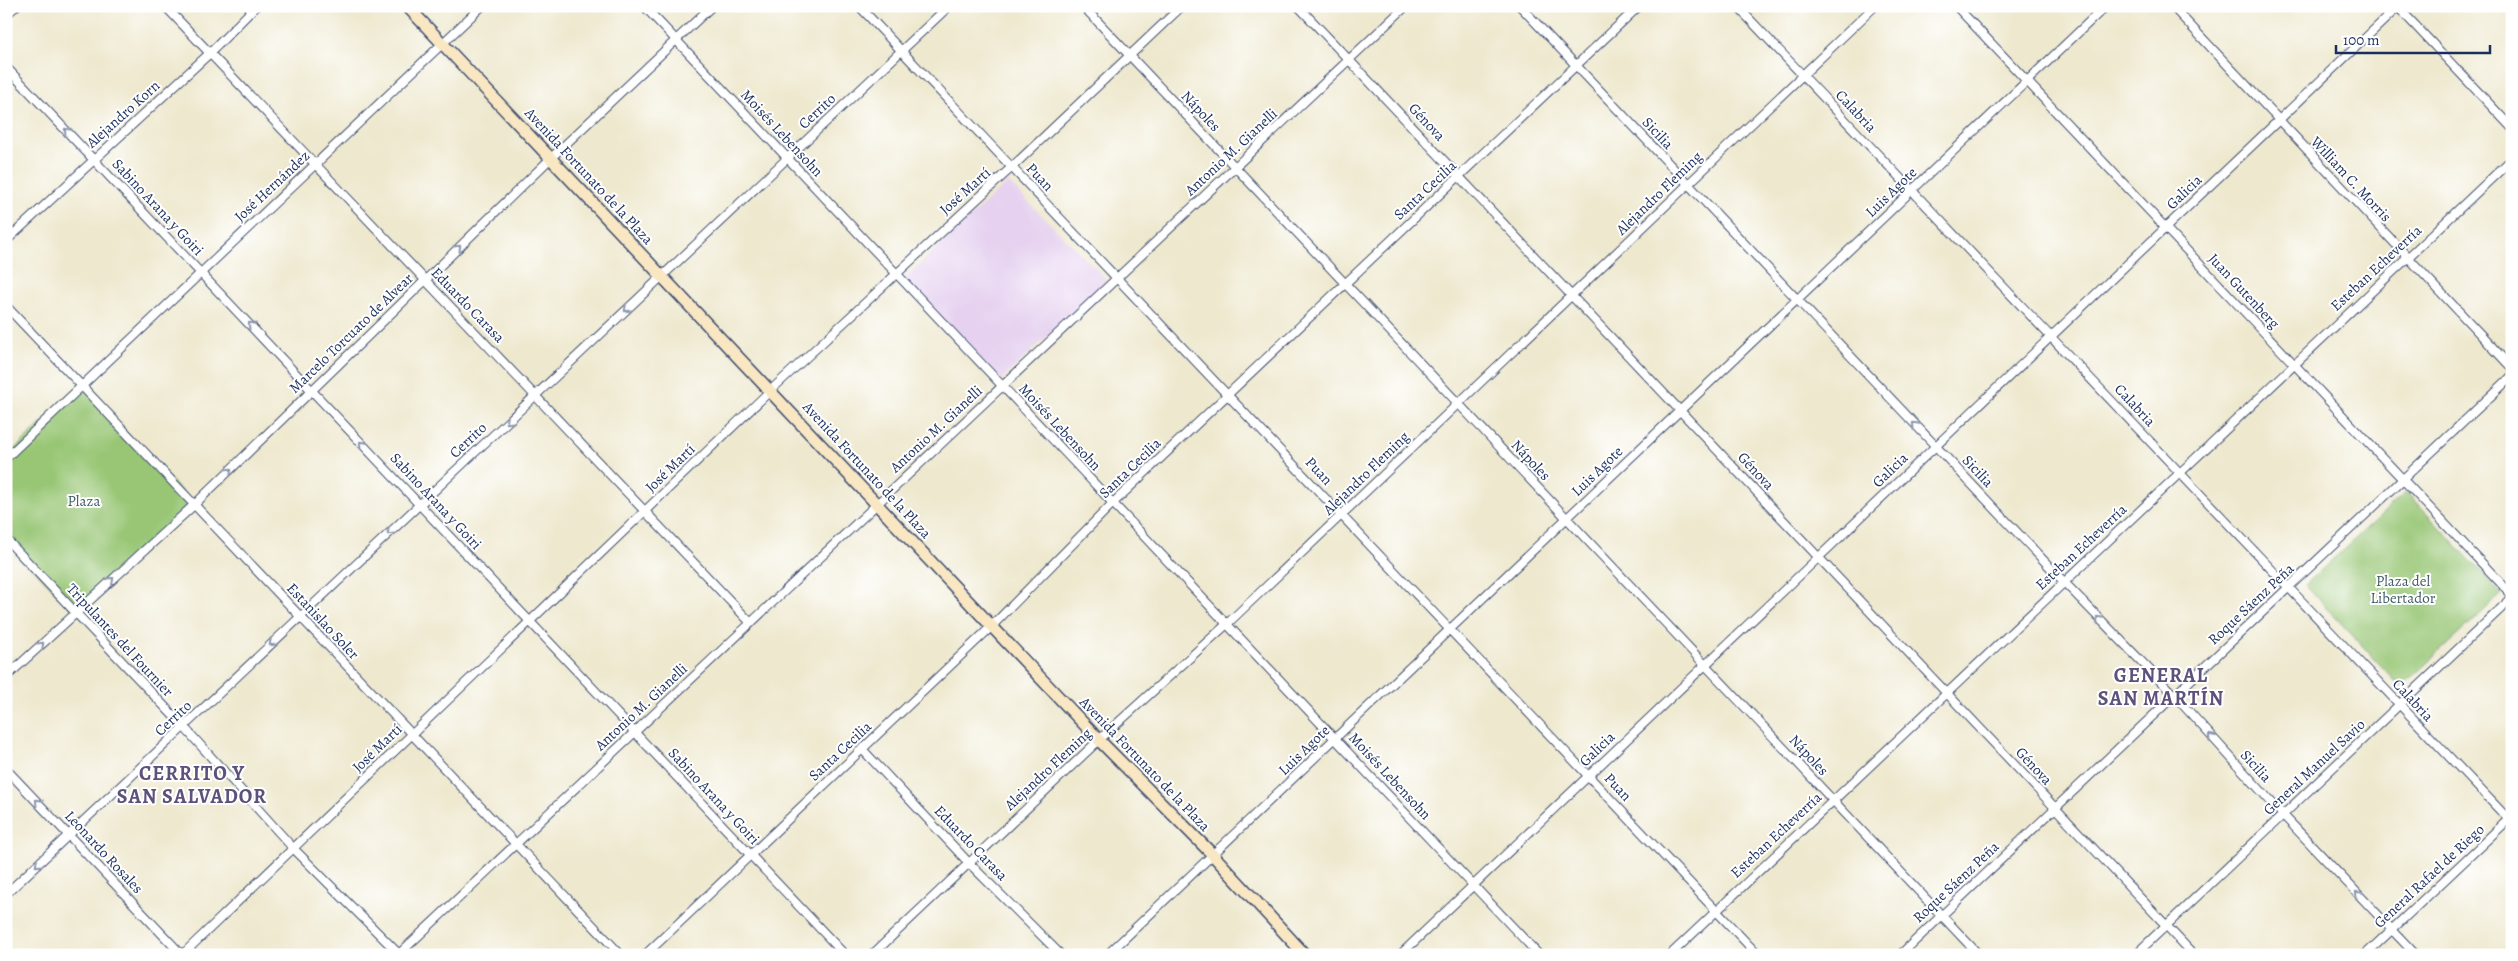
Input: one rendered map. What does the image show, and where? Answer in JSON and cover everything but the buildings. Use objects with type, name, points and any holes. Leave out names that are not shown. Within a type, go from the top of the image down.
[{"type":"main road","name":"Avenida Fortunato de la Plaza","points":[[408,6],[993,625],[1099,740],[1212,855],[1305,955]]},
{"type":"street","points":[[6,15],[16,6]]},
{"type":"street","name":"Eduardo Carasa","points":[[165,6],[751,623]]},
{"type":"street","name":"Alejandro Korn","points":[[6,241],[210,53],[256,6]]},
{"type":"street","name":"José Hernández","points":[[6,458],[482,6]]},
{"type":"street","name":"Moisés Lebensohn","points":[[644,6],[1539,955]]},
{"type":"street","name":"Marcelo Torcuato de Alvear","points":[[6,677],[194,505],[550,158],[712,6]]},
{"type":"street","name":"Puan","points":[[859,6],[1758,955]]},
{"type":"street","name":"Cerrito","points":[[6,894],[949,6]]},
{"type":"street","name":"Nápoles","points":[[1084,6],[1979,955]]},
{"type":"street","name":"José Martí","points":[[182,955],[771,390],[895,273],[1012,167],[1182,6]]},
{"type":"street","name":"Génova","points":[[1298,6],[2194,955]]},
{"type":"street","name":"Antonio M. Gianelli","points":[[399,954],[1406,6]]},
{"type":"street","name":"Sicilia","points":[[1520,6],[2064,582],[2174,695],[2282,815],[2416,955]]},
{"type":"street","name":"Santa Cecilia","points":[[645,955],[993,625],[1113,503],[1639,6]]},
{"type":"street","name":"Calabria","points":[[1737,6],[2399,705],[2511,820]]},
{"type":"street","name":"Alejandro Fleming","points":[[872,955],[1099,740],[1227,624],[1876,6]]},
{"type":"street","name":"Juan Gutenberg","points":[[1956,6],[2512,595]]},
{"type":"street","name":"Luis Agote","points":[[1107,955],[2106,6]]},
{"type":"street","name":"William C. Morris","points":[[2172,6],[2512,368]]},
{"type":"street","points":[[2398,7],[2512,128]]},
{"type":"street","name":"Galicia","points":[[1400,955],[2398,7]]},
{"type":"street","name":"Sabino Arana y Goiri","points":[[6,67],[846,955]]},
{"type":"street","name":"Esteban Echeverría","points":[[1670,955],[2512,158]]},
{"type":"street","name":"Estanislao Soler","points":[[6,306],[621,955]]},
{"type":"street","name":"Roque Sáenz Peña","points":[[1900,955],[2512,376]]},
{"type":"street","name":"Tripulantes del Fournier","points":[[6,539],[184,727],[293,848],[399,954]]},
{"type":"street","name":"General Manuel Savio","points":[[2135,955],[2512,598]]},
{"type":"street","name":"Eduardo Carasa","points":[[862,749],[969,863],[1061,955]]},
{"type":"street","name":"Leonardo Rosales","points":[[6,769],[182,955]]},
{"type":"street","name":"General Rafael de Riego","points":[[2365,955],[2511,820]]},
{"type":"shaded area","points":[[1008,182],[1107,280],[1000,381],[902,281]]},
{"type":"green space","name":"Plaza","points":[[81,385],[194,505],[75,613],[6,539],[6,458]]},
{"type":"green space","name":"Plaza del Libertador","points":[[2406,492],[2502,594],[2401,687],[2305,585]]},
{"type":"district","name":"GENERAL SAN MARTÍN","points":[[2161,686]]},
{"type":"district","name":"CERRITO Y SAN SALVADOR","points":[[192,784]]}]
